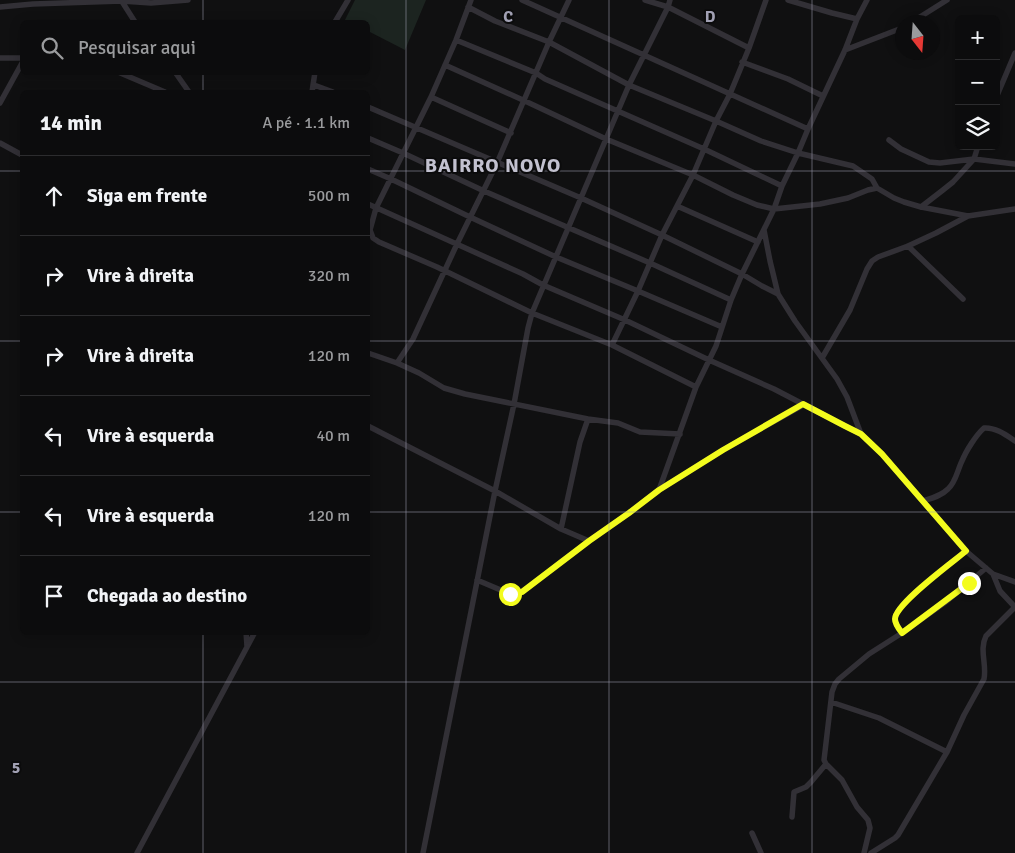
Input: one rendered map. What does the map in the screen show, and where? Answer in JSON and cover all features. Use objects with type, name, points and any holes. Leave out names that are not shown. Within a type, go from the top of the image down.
[{"type":"street","points":[[0,7],[33,4],[122,1],[151,3],[188,0]]},
{"type":"street","points":[[336,20],[348,0]]},
{"type":"street","points":[[471,0],[456,40],[430,97],[376,208],[370,230],[373,238],[532,313],[612,345],[696,387]]},
{"type":"street","points":[[522,0],[808,129]]},
{"type":"street","points":[[397,363],[413,339],[484,191],[569,0]]},
{"type":"street","points":[[645,0],[668,7],[749,48]]},
{"type":"street","points":[[423,853],[532,313],[629,85],[670,0]]},
{"type":"street","points":[[612,345],[662,235],[693,175],[716,121],[730,94],[766,0]]},
{"type":"street","points":[[788,0],[857,19]]},
{"type":"street","points":[[659,490],[696,387],[710,360],[742,274],[774,209],[782,186],[867,0]]},
{"type":"street","points":[[923,15],[947,0]]},
{"type":"street","points":[[122,1],[134,20]]},
{"type":"street","points":[[468,7],[495,21],[549,42],[629,85],[761,141],[798,153],[853,166],[872,179],[877,188],[894,198],[920,206],[968,216],[1015,210]]},
{"type":"street","points":[[845,50],[895,31]]},
{"type":"street","points":[[456,40],[536,73],[545,79],[704,149],[782,186]]},
{"type":"street","points":[[1000,89],[1015,53]]},
{"type":"street","points":[[0,58],[20,58]]},
{"type":"street","points":[[742,62],[788,79],[823,96]]},
{"type":"street","points":[[444,65],[606,139],[693,175],[757,206],[774,209],[833,202],[877,188]]},
{"type":"street","points":[[0,103],[20,67]]},
{"type":"street","points":[[125,75],[160,90]]},
{"type":"street","points":[[177,75],[188,90]]},
{"type":"street","points":[[313,90],[315,75]]},
{"type":"street","points":[[314,85],[328,90]]},
{"type":"street","points":[[430,97],[511,132]]},
{"type":"street","points":[[370,108],[581,198],[662,235],[742,274],[778,294]]},
{"type":"street","points":[[370,139],[484,191],[650,262],[731,300]]},
{"type":"street","points":[[889,140],[929,162],[940,163],[974,159],[1015,164]]},
{"type":"street","points":[[0,143],[20,154]]},
{"type":"street","points":[[920,206],[943,190],[974,159],[977,150]]},
{"type":"street","points":[[370,171],[556,257],[722,328]]},
{"type":"street","points":[[370,205],[774,389],[861,434],[882,454],[966,551],[993,574],[1015,582]]},
{"type":"street","points":[[677,206],[758,242]]},
{"type":"street","points":[[822,358],[850,310],[872,261],[936,233],[968,216]]},
{"type":"street","points":[[764,230],[778,294],[837,379],[847,397],[861,434]]},
{"type":"street","points":[[908,246],[963,299]]},
{"type":"street","points":[[370,354],[419,373],[444,388],[486,399],[618,423],[640,432],[680,434]]},
{"type":"street","points":[[478,580],[510,594],[522,592],[659,490],[723,450],[803,404]]},
{"type":"street","points":[[561,529],[580,442],[588,419]]},
{"type":"street","points":[[370,427],[495,491],[561,529],[589,541]]},
{"type":"street","points":[[923,501],[936,497],[953,484],[962,461],[984,428],[990,427],[1015,441]]},
{"type":"street","points":[[902,633],[894,621],[900,607],[966,551]]},
{"type":"street","points":[[864,853],[870,828],[868,820],[857,807],[842,780],[826,764],[824,756],[835,684],[838,679],[869,654],[947,601],[986,568]]},
{"type":"street","points":[[871,853],[895,838],[898,834],[947,752],[964,714],[984,679],[983,642],[986,636],[1015,607],[1000,590],[993,574]]},
{"type":"street","points":[[246,635],[247,646]]},
{"type":"street","points":[[137,853],[252,635]]},
{"type":"street","points":[[831,702],[879,718],[947,752]]},
{"type":"street","points":[[792,817],[794,792],[806,787],[826,764]]},
{"type":"street","points":[[752,833],[761,853]]},
{"type":"shaded area","points":[[355,0],[426,0],[405,50],[370,32],[370,20],[345,20]]},
{"type":"district","name":"BAIRRO NOVO","points":[[493,165]]},
{"type":"route","points":[[510,594],[514,595],[522,592],[659,490],[723,450],[803,404],[861,434],[882,454],[966,551],[900,607],[894,621],[902,633],[969,583]]}]
